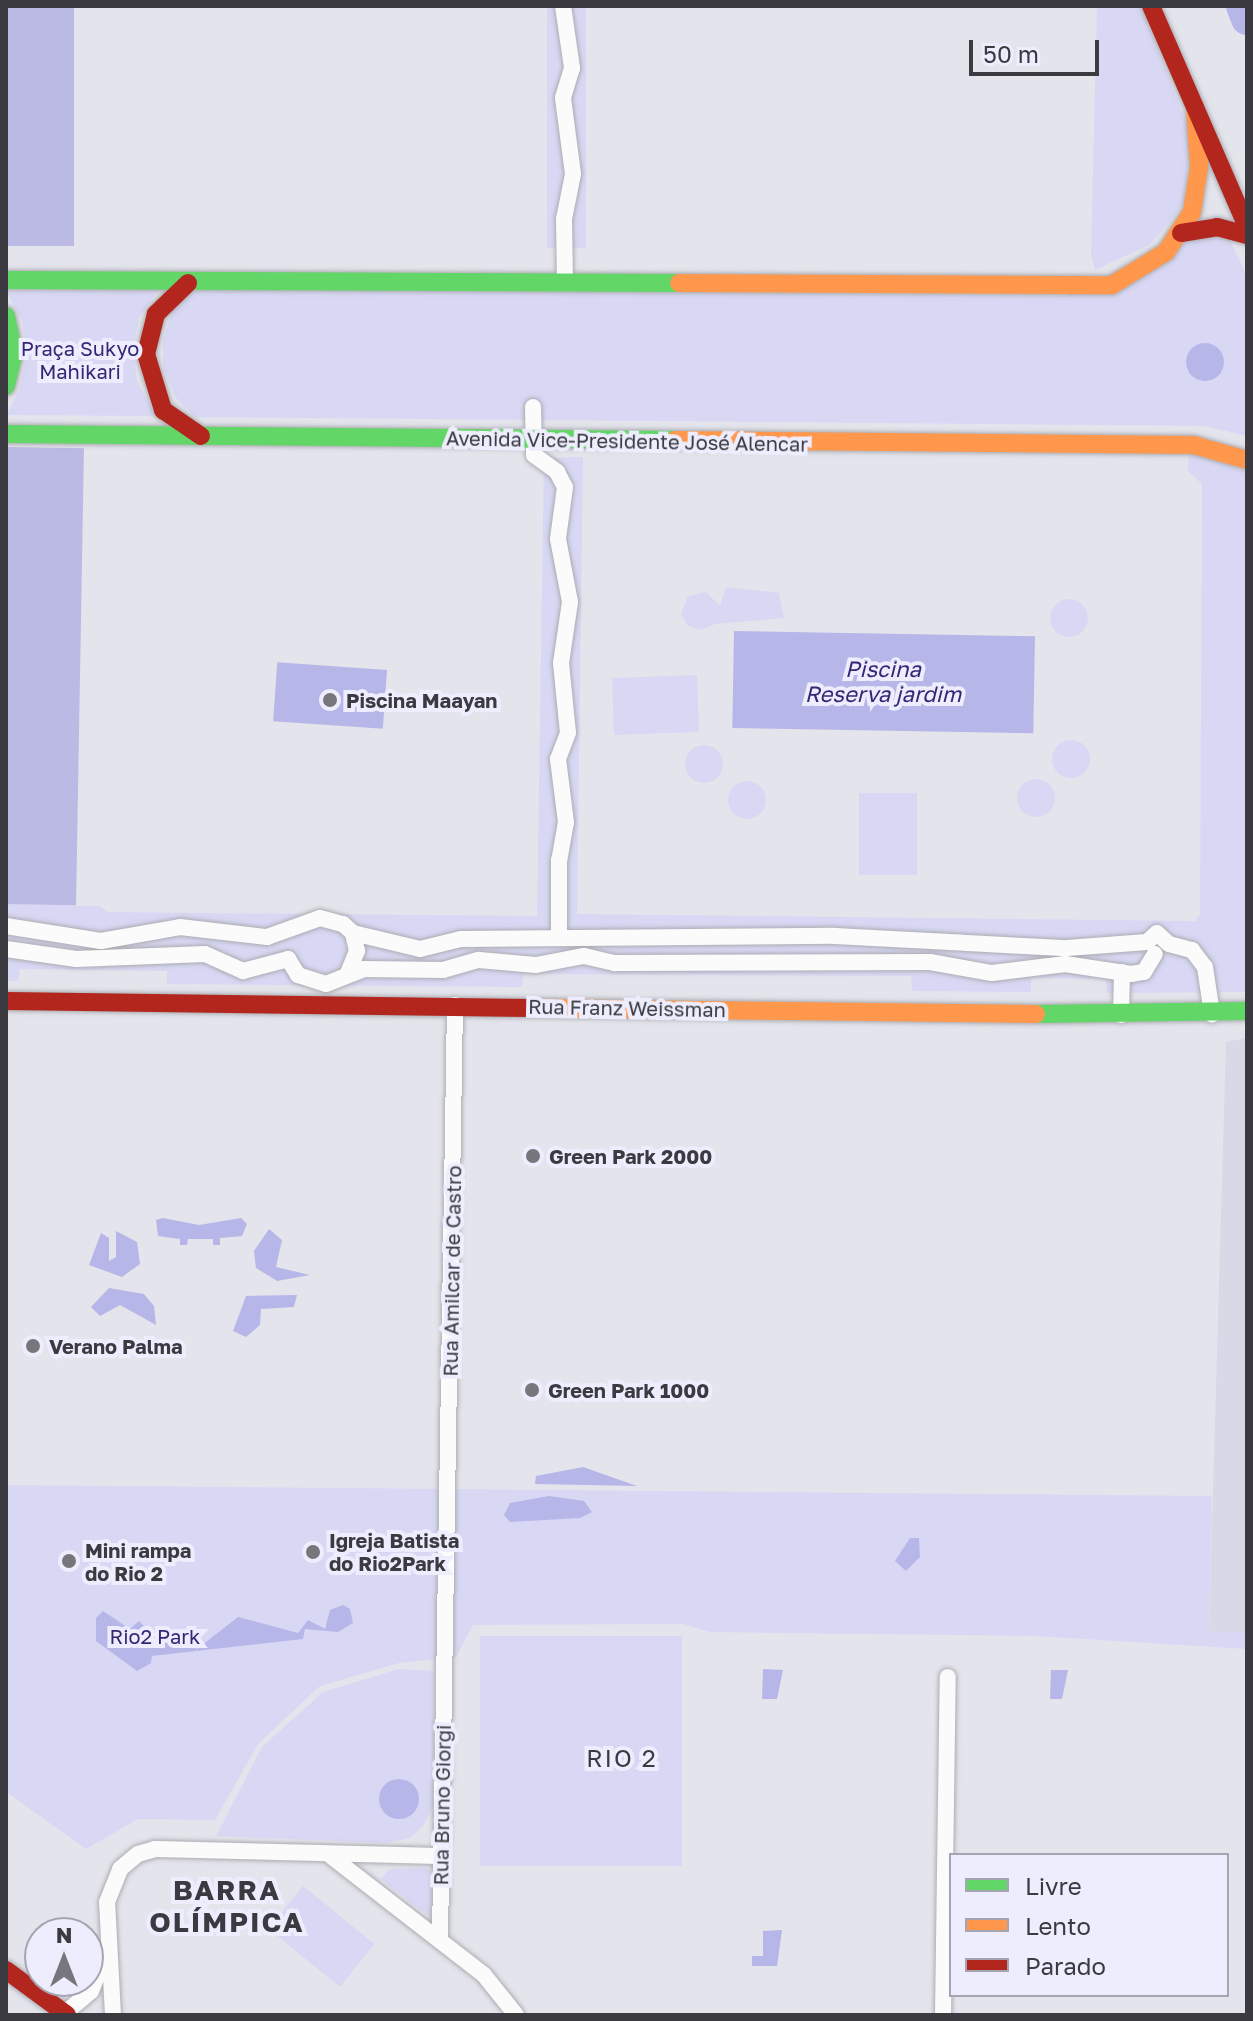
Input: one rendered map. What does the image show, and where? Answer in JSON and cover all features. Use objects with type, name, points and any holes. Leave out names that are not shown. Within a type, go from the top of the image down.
[{"type":"street","points":[[563,6],[572,68],[563,98],[573,174],[564,219],[565,283]]},
{"type":"street","points":[[1151,6],[1247,227]]},
{"type":"street","points":[[6,280],[1080,288],[1127,278],[1166,252],[1181,233],[1192,212],[1199,167],[1195,106]]},
{"type":"street","points":[[1181,233],[1217,227],[1247,235]]},
{"type":"street","points":[[188,283],[156,314],[146,354],[163,410],[201,436]]},
{"type":"street","points":[[6,316],[14,353],[6,386]]},
{"type":"street","points":[[533,407],[533,440],[539,462],[557,472],[565,487],[558,539],[570,602],[561,663],[568,733],[558,759],[566,822],[559,860],[559,938]]},
{"type":"street","name":"Avenida Vice-Presidente José Alencar","points":[[6,434],[1194,445],[1247,459]]},
{"type":"street","points":[[6,926],[101,941],[180,927],[241,938],[293,932],[320,918],[343,924],[353,933],[410,949],[461,939],[835,936],[1067,948],[1157,947],[1192,950],[1205,967],[1212,1014]]},
{"type":"street","points":[[288,959],[293,932]]},
{"type":"street","points":[[348,973],[357,951],[353,933]]},
{"type":"street","points":[[288,959],[310,982],[326,984],[348,973],[443,970],[479,960],[536,965],[584,956],[615,963],[930,962],[992,973],[1065,964],[1144,972],[1157,947]]},
{"type":"street","points":[[6,949],[76,959],[177,959],[205,954],[243,971],[288,959]]},
{"type":"street","points":[[1121,1015],[1122,972]]},
{"type":"street","name":"Rua Franz Weissman","points":[[6,1001],[1121,1015],[1247,1011]]},
{"type":"street","name":"Rua Amilcar de Castro","points":[[446,1563],[455,1005]]},
{"type":"street","name":"Rua Bruno Giorgi","points":[[440,1938],[446,1563]]},
{"type":"street","points":[[943,2015],[948,1677]]},
{"type":"street","points":[[113,2015],[108,1949],[111,1885],[120,1869],[138,1854],[155,1849],[332,1857],[441,1856]]},
{"type":"street","points":[[332,1857],[440,1938],[497,1988],[516,2015]]},
{"type":"street","points":[[6,1970],[66,2014],[91,1991],[108,1949]]},
{"type":"shaded area","points":[[6,6],[74,6],[74,246],[6,246]]},
{"type":"shaded area","points":[[6,447],[84,448],[76,905],[6,904]]},
{"type":"shaded area","points":[[1247,1038],[1247,1633],[1209,1632],[1226,1042]]},
{"type":"green space","points":[[547,6],[586,6],[586,248],[547,248]]},
{"type":"green space","points":[[1097,6],[1141,6],[1191,135],[1184,202],[1175,216],[1149,245],[1095,270],[1091,254]]},
{"type":"green space","points":[[1184,237],[1229,238],[1247,276],[1247,436],[1204,426],[195,417],[176,398],[163,368],[163,340],[172,311],[197,289],[1065,296]]},
{"type":"green space","name":"Praça Sukyo Mahikari","points":[[159,289],[139,318],[133,349],[137,381],[156,416],[6,415],[19,391],[27,353],[22,321],[6,291]]},
{"type":"green space","points":[[1189,450],[1247,472],[1247,992],[1107,993],[1106,979],[1031,978],[1031,992],[912,991],[911,976],[524,974],[522,987],[167,984],[167,971],[20,969],[18,981],[6,981],[6,904],[100,906],[108,912],[537,916],[544,458],[583,457],[577,914],[1195,921],[1200,915],[1202,484],[1188,471]]},
{"type":"green space","points":[[726,587],[779,593],[784,618],[715,624],[702,630],[688,626],[681,614],[688,596],[706,592],[720,606]]},
{"type":"green space","points":[[1069,599],[1083,604],[1088,618],[1083,632],[1069,637],[1055,632],[1050,618],[1055,604]]},
{"type":"green space","points":[[697,675],[699,732],[614,735],[612,678]]},
{"type":"green space","points":[[1071,740],[1085,745],[1090,759],[1085,773],[1071,778],[1057,773],[1052,759],[1057,745]]},
{"type":"green space","points":[[704,745],[718,750],[723,764],[718,778],[704,783],[690,778],[685,764],[690,750]]},
{"type":"green space","points":[[1036,779],[1050,784],[1055,798],[1050,812],[1036,817],[1022,812],[1017,798],[1022,784]]},
{"type":"green space","points":[[747,781],[761,786],[766,800],[761,814],[747,819],[733,814],[728,800],[733,786]]},
{"type":"green space","points":[[859,793],[917,793],[917,875],[859,875]]},
{"type":"green space","name":"Rio2 Park","points":[[6,1485],[1212,1496],[1209,1632],[1247,1633],[1247,1649],[1034,1636],[711,1632],[683,1624],[473,1625],[456,1657],[399,1663],[320,1686],[258,1744],[215,1820],[138,1819],[86,1849],[6,1792]]},
{"type":"green space","points":[[480,1636],[682,1636],[682,1866],[480,1866]]},
{"type":"green space","points":[[399,1669],[434,1671],[433,1807],[423,1826],[410,1838],[386,1843],[216,1836],[262,1747],[323,1692]]},
{"type":"green space","points":[[427,1868],[434,1875],[430,1917],[381,1879],[390,1869]]},
{"type":"green space","points":[[303,1886],[374,1944],[340,1987],[268,1929]]},
{"type":"water","points":[[1205,343],[1219,348],[1224,362],[1219,376],[1205,381],[1191,376],[1186,362],[1191,348]]},
{"type":"water","name":"Piscina Reserva jardim","points":[[734,631],[1035,636],[1033,733],[732,728]]},
{"type":"water","name":"Piscina Maayan","points":[[277,662],[387,670],[383,729],[273,721]]},
{"type":"water","points":[[163,1218],[199,1225],[241,1218],[247,1224],[242,1236],[220,1238],[220,1245],[213,1245],[213,1239],[188,1239],[187,1245],[180,1245],[180,1239],[158,1236],[156,1220]]},
{"type":"water","points":[[269,1229],[282,1240],[276,1267],[310,1275],[277,1281],[256,1268],[254,1251]]},
{"type":"water","points":[[116,1231],[137,1242],[140,1264],[122,1277],[89,1265],[101,1233],[109,1238],[109,1261],[116,1257]]},
{"type":"water","points":[[109,1288],[144,1294],[154,1306],[156,1325],[120,1305],[100,1316],[91,1307]]},
{"type":"water","points":[[297,1295],[294,1307],[261,1309],[260,1325],[246,1337],[233,1331],[246,1296]]},
{"type":"water","points":[[583,1467],[637,1486],[535,1484],[536,1476]]},
{"type":"water","points":[[549,1496],[584,1501],[592,1512],[580,1518],[510,1522],[504,1515],[510,1503]]},
{"type":"water","points":[[910,1538],[919,1538],[920,1557],[906,1571],[895,1561]]},
{"type":"water","points":[[343,1605],[350,1609],[353,1623],[338,1632],[305,1629],[303,1639],[152,1656],[151,1663],[137,1671],[96,1641],[96,1618],[103,1611],[130,1629],[139,1621],[161,1643],[171,1631],[197,1649],[238,1617],[298,1633],[308,1620],[325,1629],[330,1610]]},
{"type":"water","points":[[763,1669],[783,1670],[777,1699],[762,1699]]},
{"type":"water","points":[[1051,1670],[1068,1670],[1062,1699],[1050,1699]]},
{"type":"water","points":[[399,1779],[413,1785],[419,1799],[413,1813],[399,1819],[385,1813],[379,1799],[385,1785]]},
{"type":"water","points":[[782,1930],[777,1966],[752,1966],[752,1956],[763,1956],[763,1931]]},
{"type":"waterway","points":[[1242,6],[1247,19]]},
{"type":"traffic: fast","points":[[6,280],[679,283]]},
{"type":"traffic: fast","points":[[6,316],[14,353],[6,386]]},
{"type":"traffic: fast","points":[[6,434],[675,440]]},
{"type":"traffic: fast","points":[[1036,1014],[1247,1011]]},
{"type":"traffic: slow","points":[[679,283],[1112,285],[1166,252],[1192,212],[1199,167],[1195,106]]},
{"type":"traffic: slow","points":[[675,440],[1194,445],[1247,460]]},
{"type":"traffic: slow","points":[[533,1008],[1036,1014]]},
{"type":"traffic: jam","points":[[1151,6],[1247,227]]},
{"type":"traffic: jam","points":[[1181,233],[1217,227],[1247,235]]},
{"type":"traffic: jam","points":[[188,283],[156,314],[146,354],[163,410],[201,436]]},
{"type":"traffic: jam","points":[[6,1001],[533,1008]]},
{"type":"traffic: jam","points":[[6,1970],[67,2015]]},
{"type":"place","name":"Piscina Maayan","points":[[330,700]]},
{"type":"place","name":"Green Park 2000","points":[[533,1156]]},
{"type":"place","name":"Verano Palma","points":[[33,1346]]},
{"type":"place","name":"Green Park 1000","points":[[532,1390]]},
{"type":"place","name":"Igreja Batista do Rio2Park","points":[[313,1552]]},
{"type":"place","name":"Mini rampa do Rio 2","points":[[69,1561]]},
{"type":"district","name":"RIO 2","points":[[622,1758]]},
{"type":"district","name":"BARRA OLÍMPICA","points":[[227,1906]]}]
